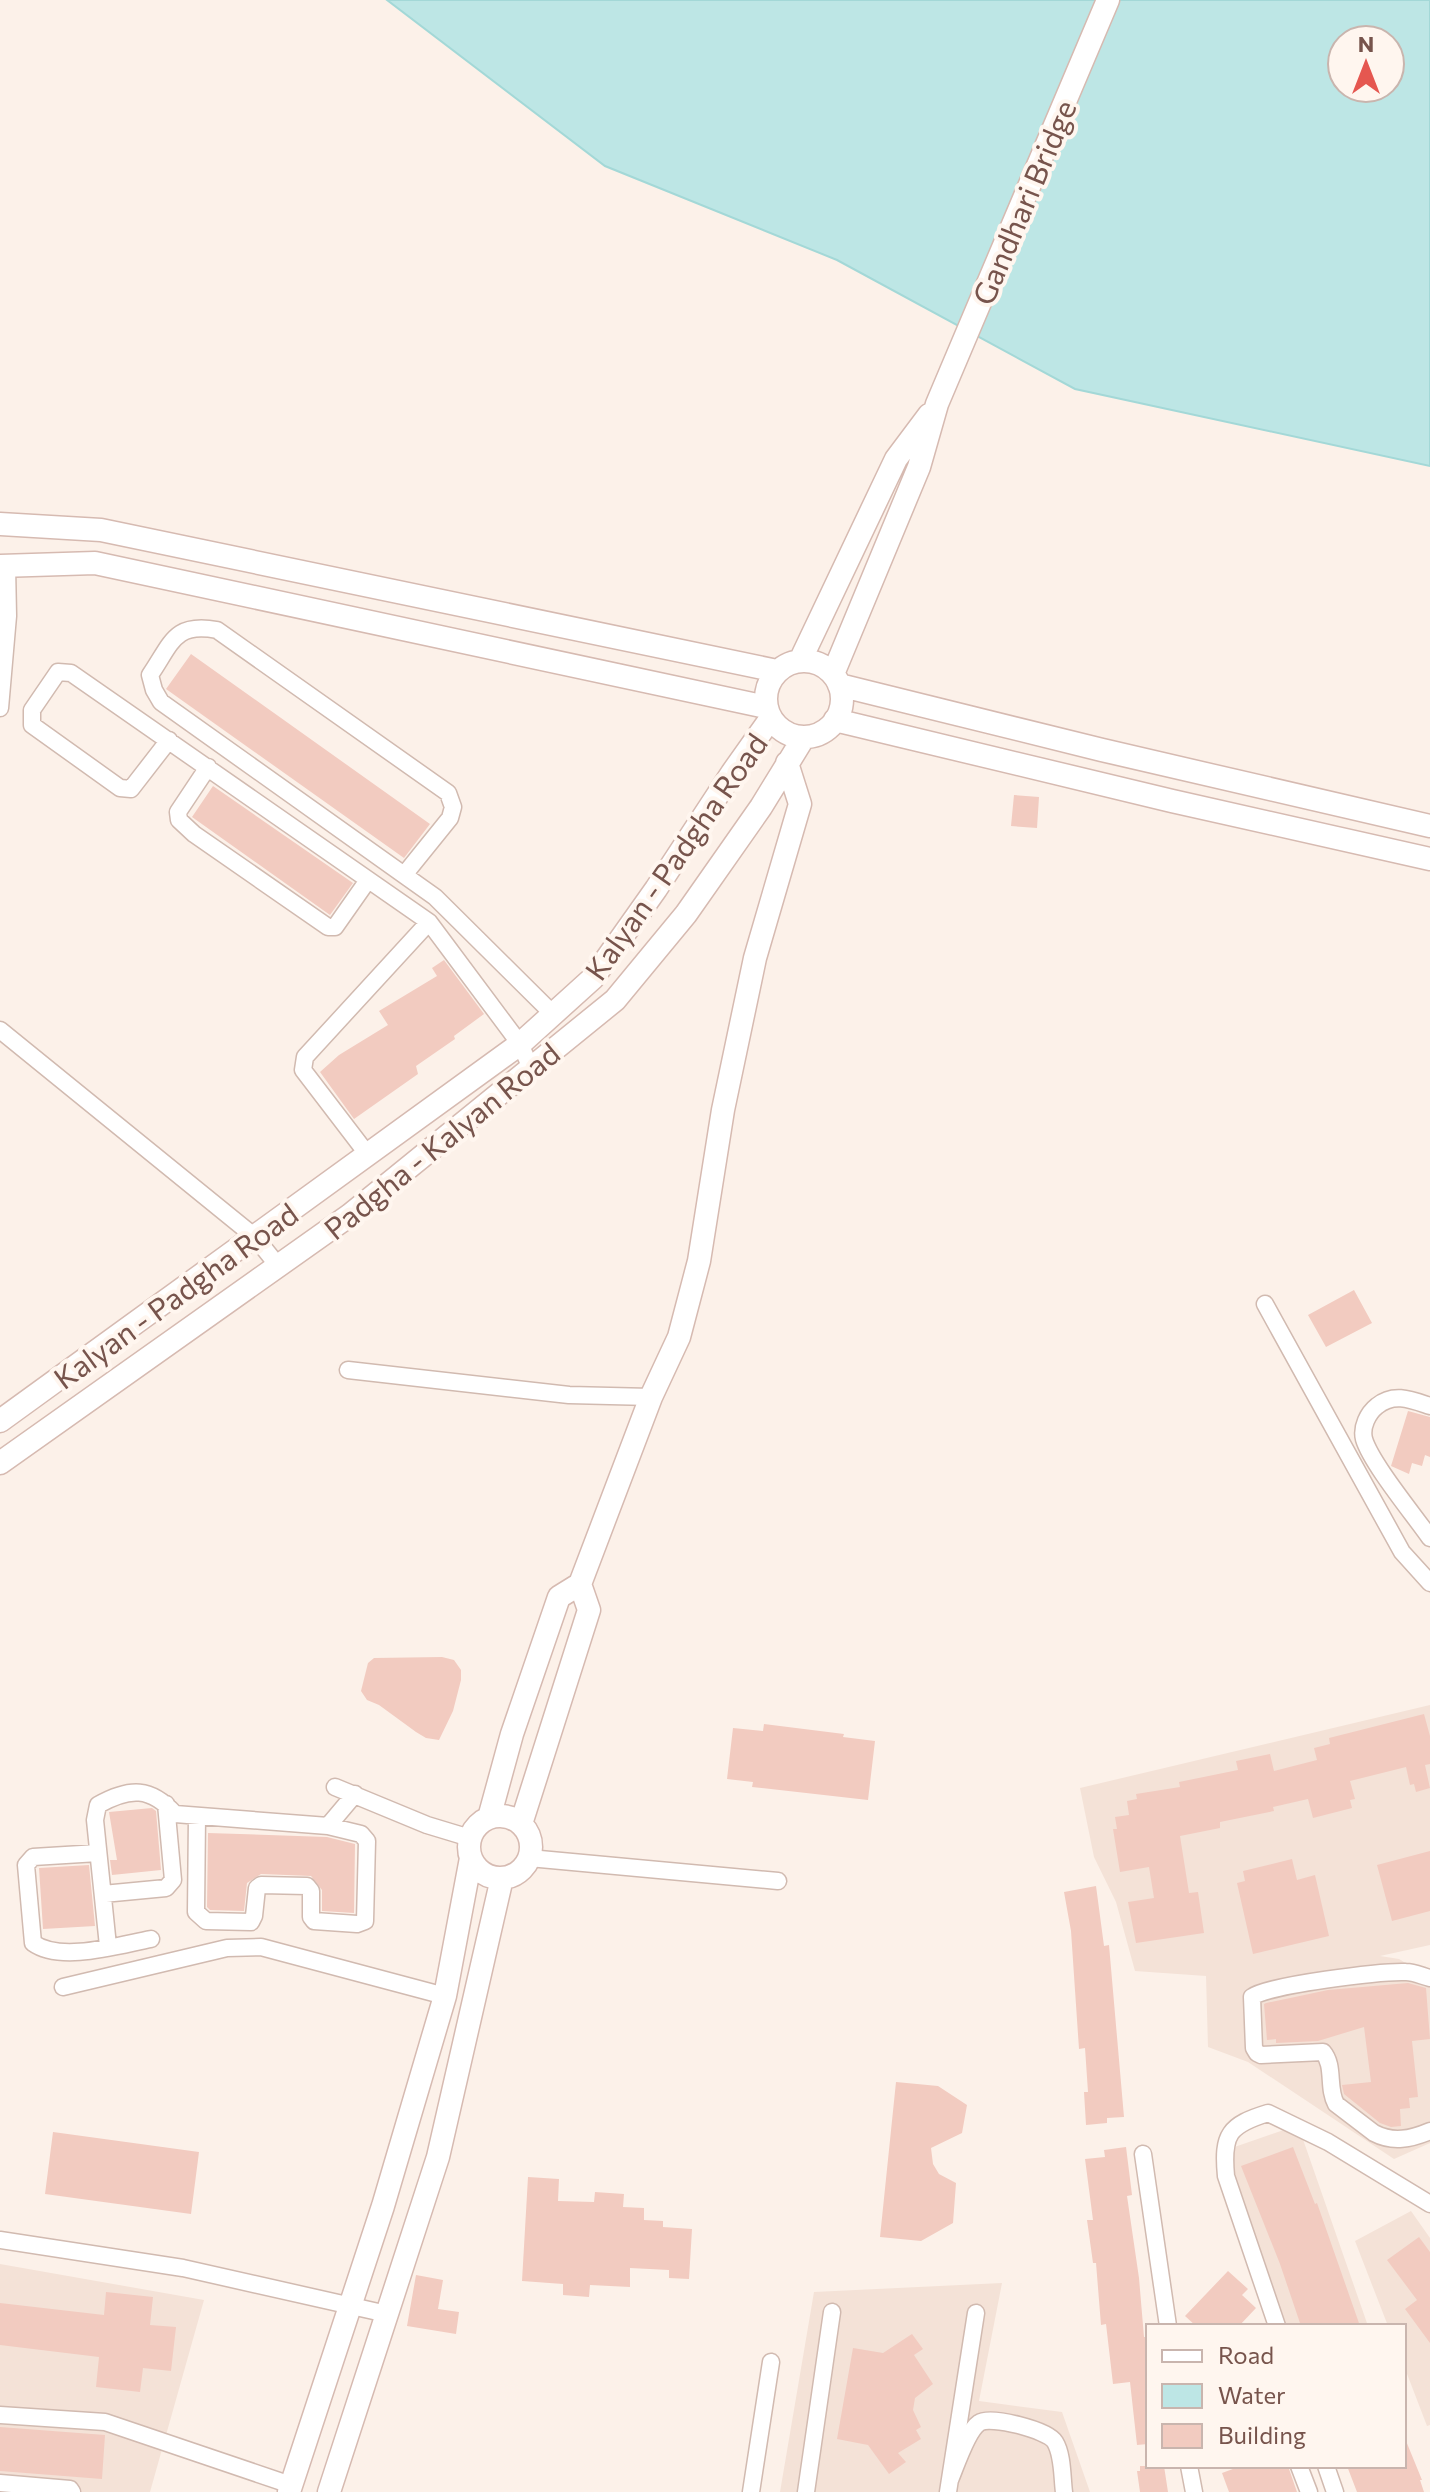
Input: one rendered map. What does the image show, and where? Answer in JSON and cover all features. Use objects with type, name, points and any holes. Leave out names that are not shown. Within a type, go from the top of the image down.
[{"type":"street","name":"Gandhari Bridge","points":[[937,404],[1108,0]]},
{"type":"street","points":[[800,661],[896,459],[937,404]]},
{"type":"street","points":[[836,680],[919,467],[937,404]]},
{"type":"street","points":[[0,524],[101,530],[777,671]]},
{"type":"street","points":[[0,708],[8,616],[4,566],[95,563],[769,713]]},
{"type":"street","points":[[404,875],[450,818],[453,807],[448,793],[217,630],[196,626],[180,631],[150,675],[161,702],[404,875],[435,897],[553,1014]]},
{"type":"street","points":[[800,661],[824,666],[836,680],[841,709],[827,729],[804,737],[780,728],[769,713],[766,694],[777,671],[800,661]]},
{"type":"street","points":[[169,740],[131,789],[120,788],[32,725],[32,710],[58,672],[71,673],[169,740],[208,767],[429,922],[520,1044],[531,1068]]},
{"type":"street","points":[[836,680],[1102,750],[1430,826]]},
{"type":"street","name":"Kalyan - Padgha Road","points":[[0,1421],[520,1044],[593,978],[656,889],[769,713]]},
{"type":"street","points":[[835,720],[1157,798],[1430,859]]},
{"type":"street","name":"Padgha - Kalyan Road","points":[[0,1463],[350,1215],[615,1000],[686,914],[761,807],[804,737]]},
{"type":"street","points":[[489,1818],[512,1734],[559,1597],[580,1584],[651,1397],[679,1337],[699,1261],[723,1110],[755,958],[800,804],[787,763]]},
{"type":"street","points":[[208,767],[178,812],[179,820],[194,834],[328,927],[335,927],[368,880]]},
{"type":"street","points":[[368,1155],[303,1070],[305,1057],[429,922]]},
{"type":"street","points":[[0,1030],[255,1237],[279,1267]]},
{"type":"street","points":[[329,1184],[350,1215]]},
{"type":"street","points":[[1265,1304],[1402,1552],[1424,1564],[1430,1583]]},
{"type":"street","points":[[348,1370],[569,1395],[651,1397]]},
{"type":"street","points":[[1430,1406],[1408,1399],[1388,1399],[1375,1407],[1363,1429],[1366,1443],[1430,1538]]},
{"type":"street","points":[[1347,1454],[1366,1443]]},
{"type":"street","points":[[521,1824],[589,1610],[580,1584]]},
{"type":"street","points":[[544,1639],[577,1649]]},
{"type":"street","points":[[0,2415],[105,2422],[290,2488],[405,2133],[445,1996],[471,1848],[481,1822],[489,1818],[508,1817],[521,1824],[530,1835],[532,1845],[529,1858],[520,1871],[502,1878],[483,1873],[471,1848],[427,1825],[335,1787]]},
{"type":"street","points":[[108,1946],[95,1820],[98,1805],[113,1797],[140,1792],[162,1799],[175,1814],[328,1826],[361,1834],[367,1841],[365,1921],[357,1924],[314,1921],[311,1917],[311,1891],[307,1886],[261,1885],[257,1888],[251,1922],[206,1921],[196,1912],[197,1816]]},
{"type":"street","points":[[328,1826],[355,1794]]},
{"type":"street","points":[[103,1894],[166,1888],[173,1880],[166,1804]]},
{"type":"street","points":[[98,1853],[33,1857],[26,1865],[33,1943],[42,1949],[97,1951],[108,1946],[151,1939]]},
{"type":"street","points":[[529,1858],[778,1881]]},
{"type":"street","points":[[329,2492],[438,2157],[502,1878]]},
{"type":"street","points":[[63,1987],[227,1948],[261,1947],[445,1996]]},
{"type":"street","points":[[1430,1993],[1430,1979],[1405,1971],[1279,1987],[1252,1997],[1251,2006],[1257,2053],[1323,2052],[1329,2062],[1336,2104],[1374,2133],[1381,2137],[1409,2140],[1430,2131]]},
{"type":"street","points":[[1276,2324],[1226,2176],[1223,2151],[1229,2135],[1242,2121],[1268,2113],[1328,2142],[1430,2204]]},
{"type":"street","points":[[405,2133],[438,2157]]},
{"type":"street","points":[[1143,2154],[1168,2324]]},
{"type":"street","points":[[0,2240],[183,2268],[387,2314]]},
{"type":"street","points":[[806,2492],[832,2312]]},
{"type":"street","points":[[949,2486],[976,2313]]},
{"type":"street","points":[[751,2492],[771,2362]]},
{"type":"street","points":[[949,2486],[972,2431],[979,2423],[993,2420],[1047,2434],[1055,2442],[1064,2492]]},
{"type":"street","points":[[1189,2468],[1194,2492]]},
{"type":"street","points":[[1300,2468],[1309,2492]]},
{"type":"street","points":[[1327,2468],[1335,2492]]},
{"type":"street","points":[[0,2483],[70,2489],[72,2492]]},
{"type":"shaded area","points":[[1430,1705],[1430,1945],[1380,1956],[1399,1959],[1430,1978],[1430,2143],[1394,2159],[1248,2062],[1208,2047],[1206,1976],[1135,1971],[1116,1902],[1094,1857],[1080,1788]]},
{"type":"shaded area","points":[[1298,2125],[1367,2324],[1281,2324],[1223,2151]]},
{"type":"shaded area","points":[[1411,2211],[1430,2238],[1430,2425],[1427,2426],[1406,2371],[1406,2324],[1387,2324],[1355,2241]]},
{"type":"shaded area","points":[[0,2264],[204,2300],[150,2492],[0,2492]]},
{"type":"shaded area","points":[[1002,2283],[979,2401],[1062,2412],[1090,2492],[780,2492],[814,2292]]},
{"type":"water","points":[[387,0],[1430,0],[1430,466],[1075,389],[837,260],[605,166]]},
{"type":"building","points":[[191,654],[430,824],[404,858],[166,689]]},
{"type":"building","points":[[213,786],[353,883],[330,915],[192,817]]},
{"type":"building","points":[[1014,795],[1039,797],[1037,828],[1011,826]]},
{"type":"building","points":[[444,960],[484,1014],[416,1066],[418,1074],[354,1119],[320,1072],[339,1055],[388,1025],[379,1011],[437,976],[432,968]]},
{"type":"building","points":[[1354,1290],[1372,1323],[1326,1347],[1308,1315]]},
{"type":"building","points":[[1408,1411],[1430,1417],[1430,1457],[1425,1455],[1422,1466],[1412,1463],[1409,1474],[1391,1466]]},
{"type":"building","points":[[442,1657],[454,1660],[461,1670],[461,1680],[453,1711],[439,1740],[416,1732],[367,1700],[361,1691],[368,1663],[374,1658]]},
{"type":"building","points":[[1424,1714],[1430,1736],[1430,1764],[1425,1765],[1430,1788],[1416,1792],[1414,1784],[1410,1785],[1406,1767],[1350,1781],[1355,1799],[1350,1800],[1352,1808],[1313,1818],[1308,1799],[1273,1807],[1274,1811],[1220,1822],[1220,1828],[1180,1836],[1189,1893],[1198,1892],[1204,1933],[1136,1943],[1128,1902],[1154,1898],[1149,1867],[1120,1872],[1113,1829],[1117,1829],[1115,1817],[1129,1815],[1127,1801],[1137,1799],[1136,1794],[1180,1787],[1179,1782],[1238,1770],[1236,1761],[1270,1754],[1274,1771],[1317,1760],[1314,1748],[1330,1744],[1329,1738]]},
{"type":"building","points":[[764,1724],[875,1741],[868,1800],[752,1787],[753,1782],[727,1779],[733,1728],[763,1731]]},
{"type":"building","points":[[152,1808],[156,1811],[161,1870],[112,1875],[110,1860],[117,1860],[109,1812]]},
{"type":"building","points":[[208,1833],[327,1837],[355,1844],[354,1913],[322,1911],[322,1890],[311,1876],[261,1874],[247,1883],[244,1911],[210,1910],[207,1907]]},
{"type":"building","points":[[1430,1851],[1430,1911],[1392,1921],[1377,1865]]},
{"type":"building","points":[[1292,1859],[1297,1880],[1315,1875],[1329,1936],[1253,1954],[1237,1883],[1245,1881],[1243,1871]]},
{"type":"building","points":[[89,1865],[95,1926],[43,1929],[39,1868]]},
{"type":"building","points":[[1096,1886],[1104,1946],[1109,1945],[1124,2117],[1107,2118],[1107,2123],[1086,2125],[1084,2092],[1088,2092],[1085,2048],[1079,2049],[1071,1931],[1064,1892]]},
{"type":"building","points":[[1408,1983],[1426,1988],[1430,2039],[1412,2041],[1418,2097],[1409,2098],[1410,2108],[1400,2109],[1401,2126],[1391,2127],[1380,2123],[1344,2094],[1342,2085],[1371,2082],[1364,2027],[1318,2041],[1276,2043],[1276,2039],[1267,2040],[1266,2003],[1328,1990]]},
{"type":"building","points":[[896,2082],[938,2086],[967,2105],[962,2133],[931,2148],[933,2164],[939,2174],[956,2183],[953,2223],[921,2241],[880,2237]]},
{"type":"building","points":[[53,2132],[199,2152],[191,2214],[45,2194]]},
{"type":"building","points":[[1126,2147],[1132,2195],[1127,2196],[1146,2337],[1146,2444],[1137,2445],[1130,2382],[1113,2384],[1106,2324],[1101,2325],[1096,2263],[1093,2263],[1087,2220],[1093,2220],[1085,2159],[1105,2157],[1104,2150]]},
{"type":"building","points":[[1293,2147],[1317,2203],[1359,2324],[1300,2324],[1241,2166]]},
{"type":"building","points":[[528,2177],[559,2179],[558,2201],[594,2202],[595,2192],[624,2194],[623,2207],[644,2208],[644,2220],[663,2221],[663,2227],[692,2229],[689,2279],[669,2278],[669,2270],[630,2268],[630,2287],[590,2285],[589,2297],[563,2295],[563,2284],[522,2281]]},
{"type":"building","points":[[1419,2237],[1430,2252],[1430,2343],[1405,2309],[1417,2300],[1387,2260]]},
{"type":"building","points":[[1228,2271],[1248,2289],[1242,2295],[1256,2308],[1241,2324],[1194,2324],[1185,2316]]},
{"type":"building","points":[[416,2275],[443,2280],[438,2309],[459,2312],[456,2334],[407,2326]]},
{"type":"building","points":[[106,2292],[153,2297],[150,2325],[176,2327],[171,2371],[143,2368],[140,2392],[96,2387],[99,2357],[0,2345],[0,2303],[104,2315]]},
{"type":"building","points":[[912,2334],[923,2349],[914,2355],[933,2384],[915,2398],[913,2410],[921,2427],[916,2430],[921,2439],[898,2453],[906,2462],[889,2474],[868,2445],[837,2439],[853,2348],[883,2353]]},
{"type":"building","points":[[0,2427],[105,2435],[102,2479],[0,2471]]},
{"type":"building","points":[[1406,2441],[1424,2492],[1357,2492],[1348,2468],[1406,2468]]},
{"type":"building","points":[[1140,2466],[1164,2468],[1168,2492],[1140,2492],[1137,2471],[1140,2471]]},
{"type":"building","points":[[1236,2468],[1289,2468],[1297,2492],[1229,2492],[1222,2473]]}]
